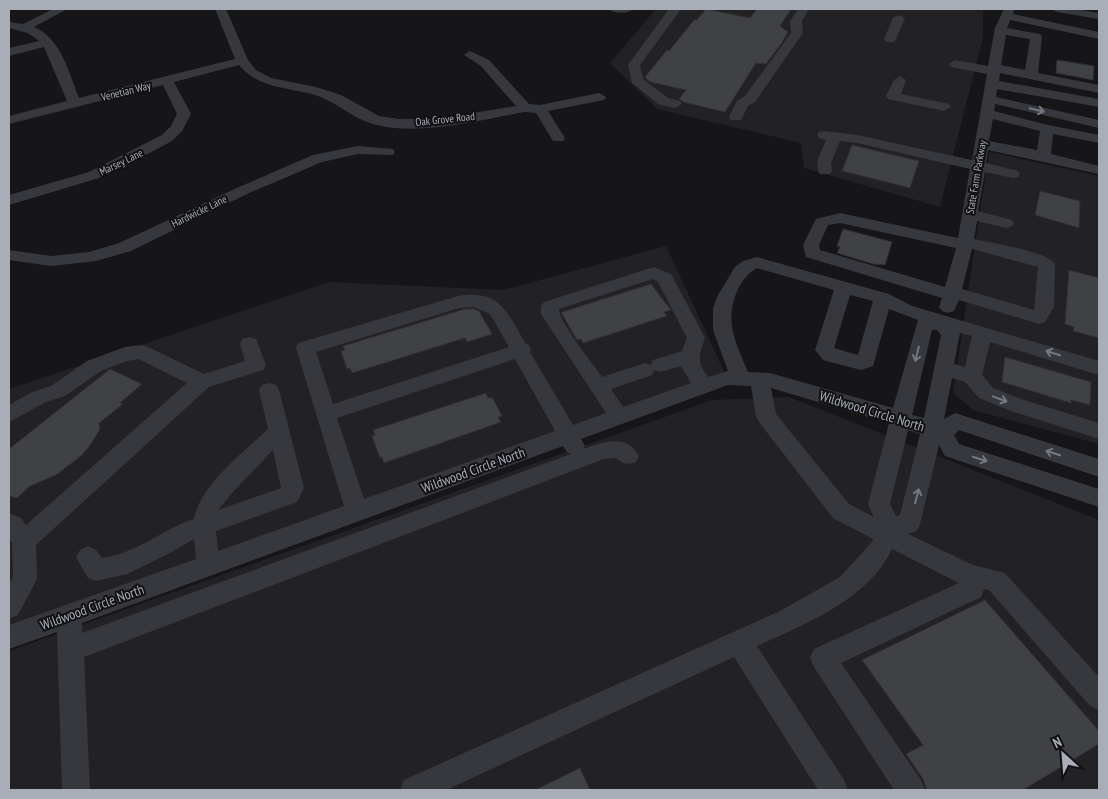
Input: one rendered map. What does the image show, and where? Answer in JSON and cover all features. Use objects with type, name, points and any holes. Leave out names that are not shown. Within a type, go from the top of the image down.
[{"type":"street","points":[[24,28],[61,9]]},
{"type":"street","name":"Oak Grove Road","points":[[220,9],[242,61],[252,73],[267,81],[316,91],[336,98],[376,120],[399,123],[436,122],[525,108],[540,108],[599,97]]},
{"type":"street","points":[[615,9],[627,9]]},
{"type":"street","points":[[675,9],[634,65],[637,80],[663,101],[675,104]]},
{"type":"street","points":[[736,117],[742,104],[750,99],[797,33],[796,21],[803,9]]},
{"type":"street","points":[[1029,21],[1034,9]]},
{"type":"street","points":[[1057,9],[1099,16]]},
{"type":"street","points":[[890,39],[899,18]]},
{"type":"street","points":[[1003,18],[1029,21],[1099,35]]},
{"type":"street","points":[[1003,18],[1041,37],[1031,75]]},
{"type":"street","name":"State Farm Parkway","points":[[943,322],[965,243],[1003,18]]},
{"type":"street","points":[[9,25],[39,34],[48,42],[75,104]]},
{"type":"street","points":[[9,52],[48,42]]},
{"type":"street","points":[[470,55],[485,63],[525,108]]},
{"type":"street","name":"Venetian Way","points":[[9,120],[242,61]]},
{"type":"street","points":[[955,64],[1099,103]]},
{"type":"street","points":[[994,74],[1031,75],[1099,89]]},
{"type":"street","name":"Marsey Lane","points":[[9,200],[94,174],[118,164],[167,138],[177,128],[184,114],[167,80]]},
{"type":"street","points":[[900,80],[893,96],[944,107]]},
{"type":"street","points":[[988,106],[1020,121],[1047,129],[1099,139]]},
{"type":"street","points":[[988,106],[1099,124]]},
{"type":"street","points":[[540,108],[558,138]]},
{"type":"street","points":[[1013,150],[1020,121]]},
{"type":"street","points":[[1040,156],[1044,154],[1047,129]]},
{"type":"street","points":[[825,171],[824,163],[829,135],[857,139],[1013,174]]},
{"type":"street","points":[[982,144],[1099,170]]},
{"type":"street","name":"Hardwicke Lane","points":[[9,254],[52,261],[90,257],[125,247],[252,186],[318,158],[358,150],[388,152]]},
{"type":"street","points":[[970,214],[1006,223]]},
{"type":"street","points":[[840,218],[965,243],[1035,259],[1047,264],[1045,307],[1039,318],[952,294],[812,253],[810,245],[822,222],[840,218]]},
{"type":"street","points":[[1099,368],[943,322],[906,310],[883,298],[766,263],[756,262],[744,267],[726,294],[721,308],[721,328],[751,379],[766,416],[841,511],[888,531],[970,576],[996,581],[1099,697]]},
{"type":"street","points":[[619,417],[562,334],[550,314],[550,306],[654,273],[665,278],[696,338],[689,356],[690,366],[704,387]]},
{"type":"street","points":[[844,286],[824,350],[830,355],[861,363],[866,361],[883,298]]},
{"type":"street","points":[[357,512],[305,348],[458,302],[485,301],[497,310],[522,350],[581,459]]},
{"type":"street","points":[[888,531],[909,524],[938,431],[944,368],[951,333],[943,322]]},
{"type":"street","points":[[414,790],[789,619],[849,585],[880,549],[888,531],[879,504],[925,323],[943,322]]},
{"type":"street","points":[[972,377],[982,334]]},
{"type":"street","points":[[24,541],[202,382],[256,365],[250,344]]},
{"type":"street","points":[[326,414],[522,350]]},
{"type":"street","points":[[9,414],[38,397],[58,391],[94,366],[125,354],[141,352],[202,382]]},
{"type":"street","points":[[598,386],[689,356]]},
{"type":"street","points":[[944,368],[972,377],[986,393],[1018,406],[1099,431]]},
{"type":"street","name":"Wildwood Circle North","points":[[9,638],[727,378],[770,380],[938,431],[952,450],[1099,498]]},
{"type":"street","points":[[88,557],[96,570],[127,563],[158,548],[181,533],[289,495],[292,488],[269,390]]},
{"type":"street","name":"Wildwood Circle North","points":[[938,431],[955,421],[1099,468]]},
{"type":"street","points":[[208,565],[204,525],[207,507],[224,486],[279,431]]},
{"type":"street","points":[[70,650],[581,459],[617,448],[624,451],[628,456]]},
{"type":"street","points":[[9,523],[13,525],[24,541],[25,579],[9,607]]},
{"type":"street","points":[[911,790],[823,658],[972,589],[970,576]]},
{"type":"street","points":[[69,616],[76,790]]},
{"type":"street","points":[[739,642],[834,790]]},
{"type":"shaded area","points":[[656,9],[983,9],[983,37],[940,207],[804,168],[801,143],[657,109],[610,63]]},
{"type":"shaded area","points":[[989,152],[1099,176],[1099,444],[973,410],[953,393]]},
{"type":"shaded area","points":[[666,246],[727,378],[9,637],[9,389],[329,282],[503,290]]},
{"type":"shaded area","points":[[789,397],[1099,520],[1099,790],[9,790],[9,651],[712,400]]},
{"type":"building","points":[[706,9],[750,18],[757,9],[791,9],[780,26],[788,32],[781,44],[766,64],[756,63],[725,112],[683,102],[679,99],[686,90],[650,82],[645,77],[667,50],[669,51],[694,20],[697,20]]},
{"type":"building","points":[[1057,60],[1094,66],[1093,80],[1056,73]]},
{"type":"building","points":[[852,145],[919,161],[910,188],[842,171]]},
{"type":"building","points":[[1040,191],[1080,201],[1079,228],[1035,215]]},
{"type":"building","points":[[843,229],[892,242],[885,265],[873,264],[837,253],[840,247],[837,246]]},
{"type":"building","points":[[1069,270],[1099,278],[1099,338],[1073,331],[1074,327],[1065,324]]},
{"type":"building","points":[[651,284],[671,310],[664,312],[667,316],[583,343],[581,339],[577,340],[562,314],[562,312]]},
{"type":"building","points":[[465,309],[479,311],[492,334],[467,342],[465,338],[352,373],[350,368],[347,369],[341,351],[345,350],[343,346]]},
{"type":"building","points":[[1005,357],[1091,382],[1090,405],[1071,400],[1071,403],[1002,382]]},
{"type":"building","points":[[110,369],[142,384],[120,403],[123,404],[99,423],[100,429],[81,456],[56,475],[30,486],[17,498],[9,496],[9,449]]},
{"type":"building","points":[[486,393],[488,398],[492,397],[502,416],[498,417],[501,422],[384,463],[382,457],[380,458],[372,436],[375,435],[373,430]]},
{"type":"building","points":[[985,600],[1099,731],[1099,744],[1023,790],[927,790],[923,779],[906,754],[923,745],[862,660]]},
{"type":"building","points":[[580,768],[590,790],[535,790]]}]
